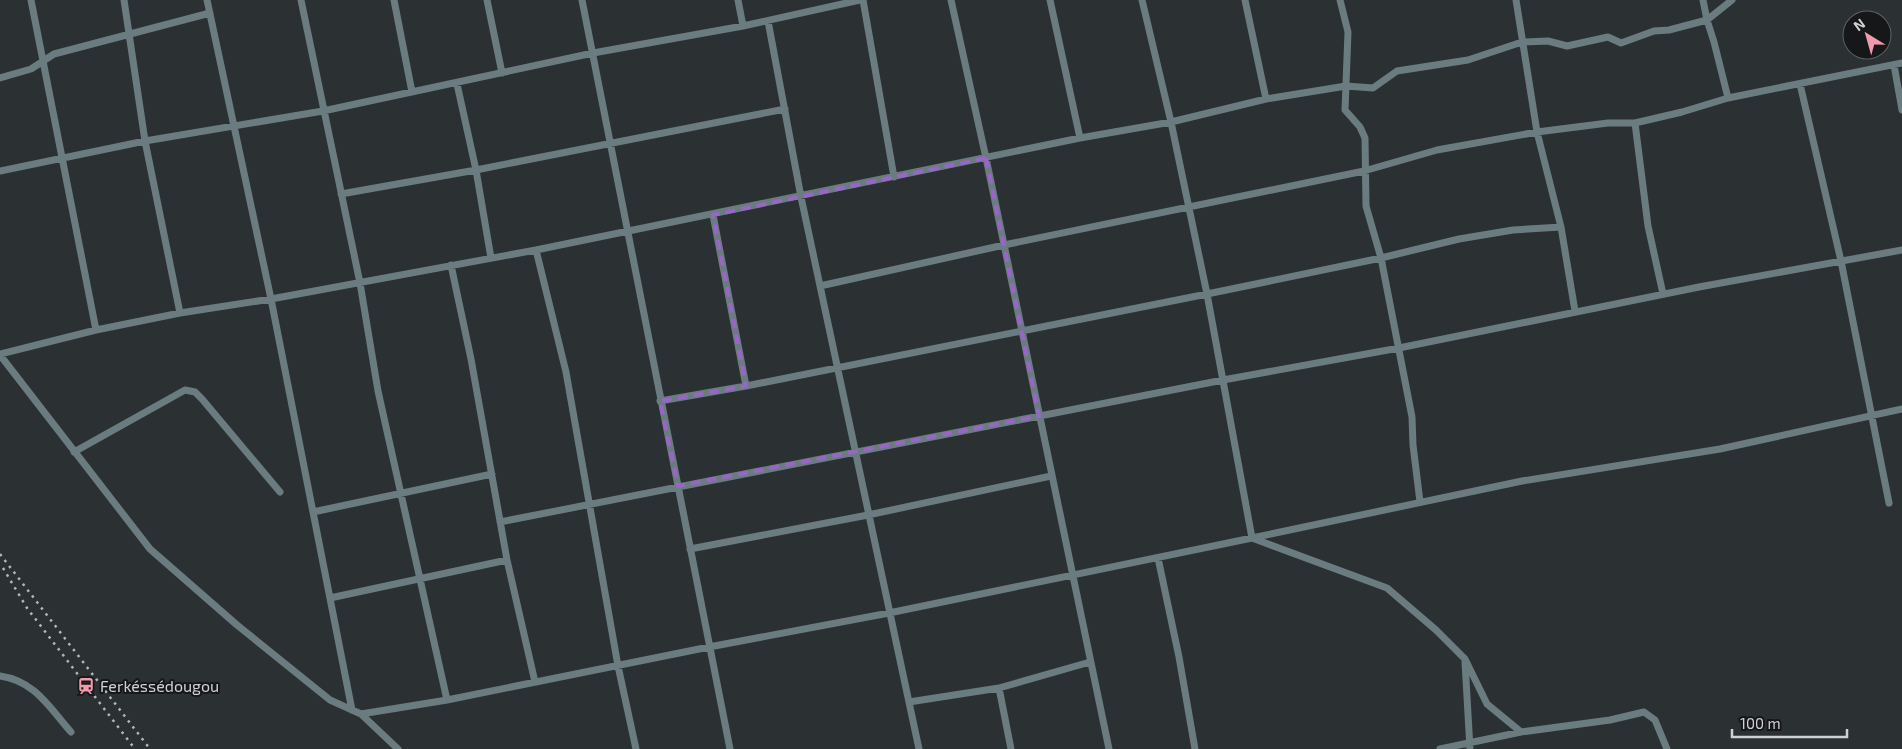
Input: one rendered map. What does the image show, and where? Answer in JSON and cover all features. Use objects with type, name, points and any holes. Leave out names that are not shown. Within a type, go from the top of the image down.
[{"type":"street","points":[[31,0],[96,330]]},
{"type":"street","points":[[124,0],[146,141],[180,313]]},
{"type":"street","points":[[207,0],[271,300],[352,710]]},
{"type":"street","points":[[301,0],[360,283],[378,391],[447,700]]},
{"type":"street","points":[[394,0],[412,92]]},
{"type":"street","points":[[487,0],[502,72]]},
{"type":"street","points":[[582,0],[730,749]]},
{"type":"street","points":[[738,0],[743,26]]},
{"type":"street","points":[[0,171],[146,141],[323,111],[457,84],[502,72],[593,53],[743,26],[861,0],[894,177]]},
{"type":"street","points":[[951,0],[986,158],[1038,416],[1109,749]]},
{"type":"street","points":[[1050,0],[1080,138]]},
{"type":"street","points":[[1142,0],[1171,122],[1207,294],[1252,538]]},
{"type":"street","points":[[1245,0],[1266,99]]},
{"type":"street","points":[[1340,0],[1348,32],[1345,110],[1360,127],[1365,138],[1366,206],[1381,258],[1412,417],[1413,445],[1420,502]]},
{"type":"street","points":[[1516,0],[1537,132],[1560,227],[1575,311]]},
{"type":"street","points":[[1703,0],[1728,98]]},
{"type":"street","points":[[398,749],[361,714],[330,700],[237,626],[150,549],[0,355],[96,330],[180,313],[271,300],[536,250],[1080,138],[1171,122],[1266,99],[1346,86],[1373,88],[1397,71],[1468,60],[1522,42],[1548,42],[1567,46],[1608,36],[1621,42],[1654,31],[1668,30],[1707,20],[1732,0]]},
{"type":"street","points":[[0,78],[31,69],[54,54],[210,13]]},
{"type":"street","points":[[768,21],[801,196],[919,749]]},
{"type":"street","points":[[820,286],[1004,245],[1364,170],[1437,150],[1537,132],[1608,123],[1635,123],[1682,112],[1728,98],[1902,63]]},
{"type":"street","points":[[1894,65],[1902,110]]},
{"type":"street","points":[[457,84],[476,170],[491,258]]},
{"type":"street","points":[[1800,84],[1841,261],[1889,503]]},
{"type":"street","points":[[341,194],[476,170],[610,142],[785,109]]},
{"type":"street","points":[[1635,123],[1648,226],[1663,294]]},
{"type":"street","points":[[713,215],[746,386]]},
{"type":"street","points":[[660,401],[746,386],[1207,294],[1381,258],[1460,239],[1513,230],[1560,227]]},
{"type":"street","points":[[536,250],[566,372],[588,506],[618,666],[636,749]]},
{"type":"street","points":[[500,522],[1223,380],[1399,348],[1575,311],[1902,250]]},
{"type":"street","points":[[451,265],[471,359],[507,560],[536,682]]},
{"type":"street","points":[[74,452],[185,390],[195,392],[202,399],[280,492]]},
{"type":"street","points":[[361,714],[447,700],[889,613],[1522,481],[1720,449],[1902,409]]},
{"type":"street","points":[[313,512],[492,474]]},
{"type":"street","points":[[690,549],[868,515],[1051,476]]},
{"type":"street","points":[[1252,538],[1386,588],[1436,630],[1465,659],[1487,704],[1521,732]]},
{"type":"street","points":[[1158,558],[1179,657],[1195,749]]},
{"type":"street","points":[[330,598],[507,560]]},
{"type":"street","points":[[1465,659],[1470,746]]},
{"type":"street","points":[[909,702],[999,688],[1090,662]]},
{"type":"street","points":[[0,676],[19,680],[34,689],[71,732]]},
{"type":"street","points":[[999,688],[1011,749]]},
{"type":"street","points":[[1440,749],[1470,746],[1521,732],[1610,720],[1644,712],[1655,720],[1667,749]]},
{"type":"highlighted area","points":[[986,158],[1039,416],[678,486],[660,401],[746,386],[713,215]]},
{"type":"railway","points":[[0,554],[150,749]]},
{"type":"railway","points":[[3,568],[27,608],[135,749]]},
{"type":"place","name":"Ferkéssédougou","points":[[86,686]]}]
